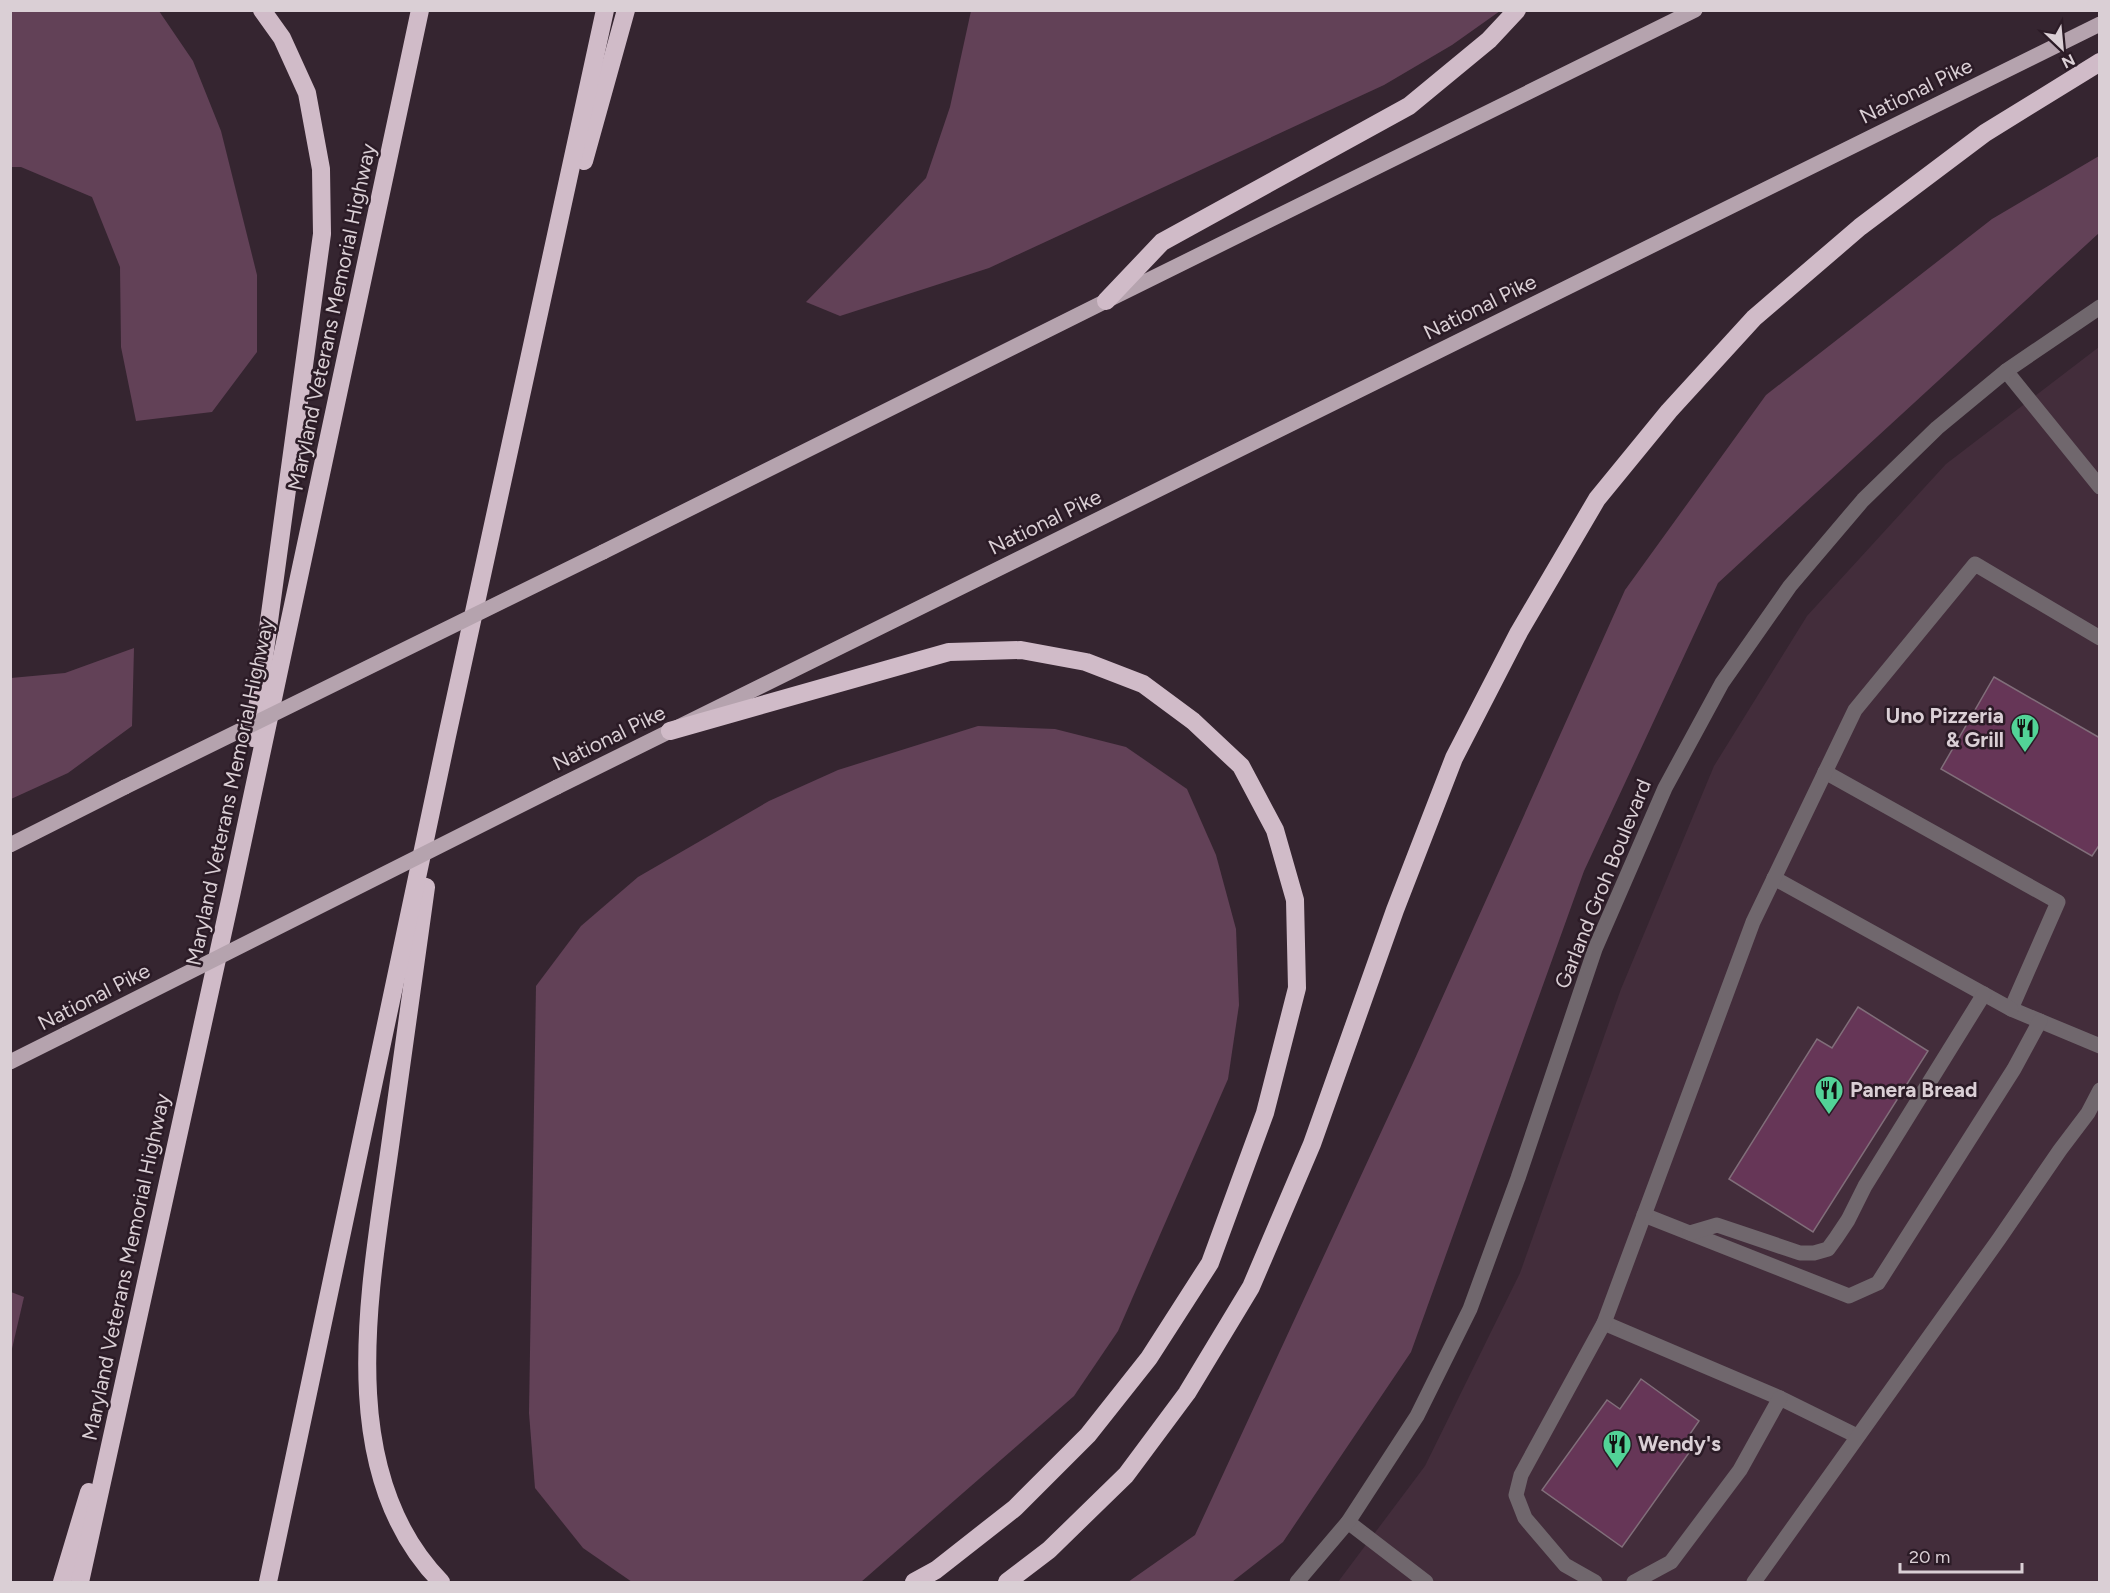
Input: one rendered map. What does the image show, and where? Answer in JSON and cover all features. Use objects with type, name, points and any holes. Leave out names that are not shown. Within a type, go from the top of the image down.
[{"type":"highway","points":[[232,891],[322,234],[321,169],[307,93],[282,38],[262,10]]},
{"type":"highway","name":"Maryland Veterans Memorial Highway","points":[[80,1582],[232,891],[420,10]]},
{"type":"highway","points":[[268,1582],[447,736],[605,10]]},
{"type":"highway","points":[[535,336],[626,10]]},
{"type":"highway","points":[[1106,301],[1162,242],[1409,106],[1489,40],[1517,10]]},
{"type":"highway","points":[[1007,1582],[1049,1550],[1126,1475],[1187,1393],[1251,1287],[1312,1144],[1395,910],[1454,758],[1519,632],[1597,500],[1669,411],[1754,318],[1860,226],[1985,133],[2100,62]]},
{"type":"highway","points":[[670,731],[949,652],[1021,650],[1086,662],[1143,684],[1193,721],[1241,766],[1275,830],[1295,900],[1297,988],[1265,1113],[1210,1263],[1149,1358],[1088,1435],[1015,1508],[936,1570],[914,1582]]},
{"type":"highway","points":[[441,1582],[429,1571],[395,1518],[375,1456],[367,1380],[371,1286],[447,736]]},
{"type":"highway","points":[[62,1582],[131,1347]]},
{"type":"main road","points":[[10,845],[1695,10]]},
{"type":"main road","name":"National Pike","points":[[10,1062],[557,787],[2100,24]]},
{"type":"street","name":"Garland Groh Boulevard","points":[[1297,1582],[1348,1522],[1418,1416],[1470,1309],[1518,1178],[1595,949],[1665,788],[1722,683],[1790,586],[1863,500],[1937,428],[2006,371],[2100,308]]},
{"type":"street","points":[[2006,371],[2100,487]]},
{"type":"street","points":[[1594,1582],[1565,1565],[1525,1518],[1516,1495],[1521,1475],[1604,1323],[1753,922],[1855,710],[1975,564],[2100,638]]},
{"type":"street","points":[[1825,772],[2058,902],[2011,1009]]},
{"type":"street","points":[[1774,878],[2011,1009],[2100,1046]]},
{"type":"street","points":[[1690,1233],[1717,1225],[1800,1253],[1814,1253],[1827,1249],[1848,1220],[1865,1186],[1984,994]]},
{"type":"street","points":[[1644,1215],[1849,1296],[1878,1283],[2014,1069],[2040,1021]]},
{"type":"street","points":[[1754,1582],[2088,1113],[2100,1090]]},
{"type":"street","points":[[1604,1323],[1780,1398],[1857,1436]]},
{"type":"street","points":[[1634,1582],[1671,1562],[1740,1470],[1780,1398]]},
{"type":"street","points":[[1348,1522],[1426,1582]]},
{"type":"shaded area","points":[[971,10],[1500,11],[1452,45],[1384,85],[989,268],[840,316],[806,302],[926,178],[950,107]]},
{"type":"shaded area","points":[[10,11],[159,11],[193,61],[221,131],[257,275],[257,352],[212,412],[136,421],[121,347],[120,267],[92,197],[21,167],[11,167]]},
{"type":"shaded area","points":[[2099,156],[2099,233],[1718,583],[1584,871],[1411,1352],[1283,1542],[1232,1582],[1128,1582],[1195,1535],[1413,1063],[1625,590],[1766,395],[1992,219]]},
{"type":"shaded area","points":[[2099,347],[2099,1582],[1338,1582],[1425,1466],[1520,1273],[1621,989],[1714,766],[1807,616],[1946,464]]},
{"type":"shaded area","points":[[134,648],[132,726],[68,773],[11,799],[11,678],[65,673]]},
{"type":"shaded area","points":[[978,726],[1055,729],[1126,747],[1187,789],[1216,855],[1236,929],[1239,1005],[1228,1079],[1118,1331],[1074,1396],[861,1582],[632,1582],[583,1548],[535,1488],[529,1413],[536,986],[581,926],[638,877],[769,801],[838,770]]},
{"type":"shaded area","points":[[10,1292],[24,1297],[11,1353]]},
{"type":"building","name":"Uno Pizzeria & Grill","points":[[1994,677],[2100,738],[2100,844],[2092,856],[1941,769]]},
{"type":"building","name":"Panera Bread","points":[[1858,1007],[1928,1051],[1813,1232],[1729,1179],[1817,1039],[1832,1048]]},
{"type":"building","name":"Wendy's","points":[[1641,1379],[1699,1421],[1683,1444],[1691,1450],[1622,1547],[1542,1490],[1607,1400],[1620,1409]]},
{"type":"place","name":"Uno Pizzeria & Grill","points":[[2025,754]]},
{"type":"place","name":"Panera Bread","points":[[1829,1116]]},
{"type":"place","name":"Wendy's","points":[[1617,1470]]}]
